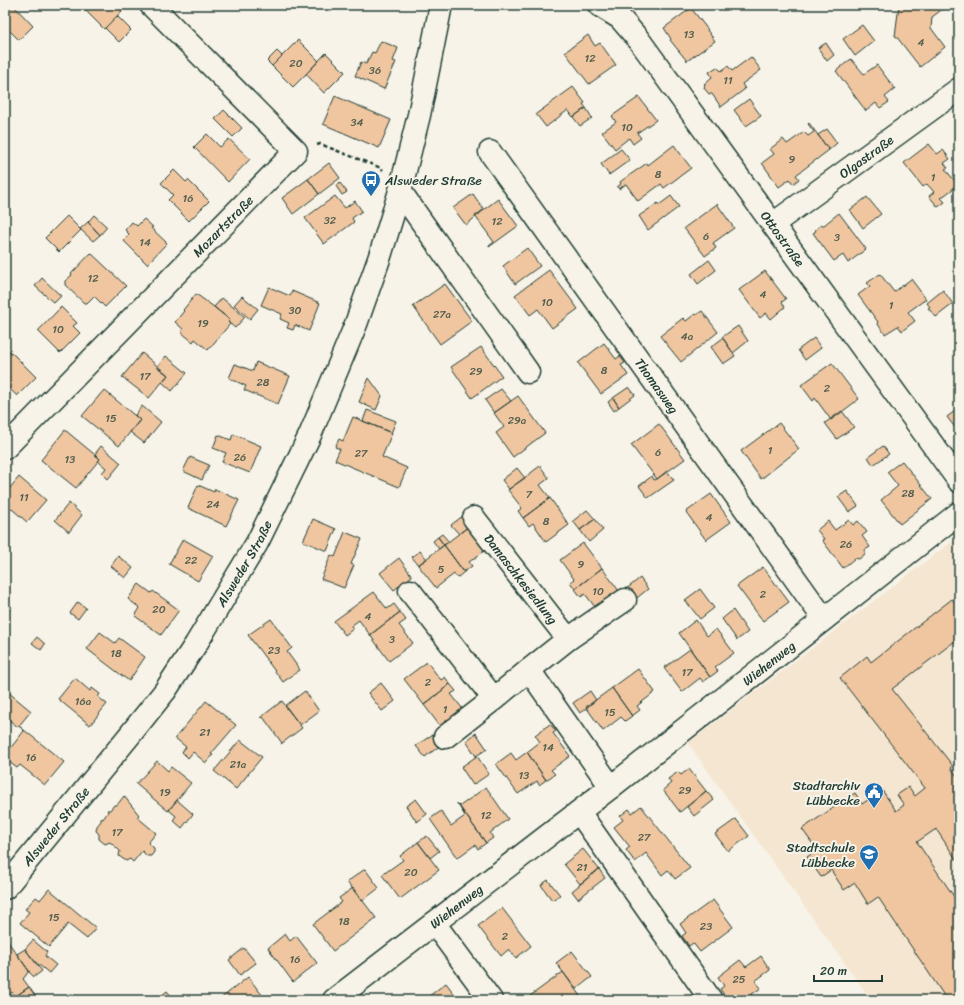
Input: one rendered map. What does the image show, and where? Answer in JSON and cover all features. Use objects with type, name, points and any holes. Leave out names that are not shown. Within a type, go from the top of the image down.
[{"type":"street","points":[[151,5],[296,151]]},
{"type":"street","name":"Alsweder Straße","points":[[5,888],[165,690],[196,644],[257,544],[310,435],[356,324],[380,256],[400,191],[419,115],[441,5]]},
{"type":"street","name":"Ottostraße","points":[[599,5],[620,18],[639,40],[774,224],[959,481]]},
{"type":"street","name":"Olgastraße","points":[[774,224],[959,89]]},
{"type":"street","name":"Mozartstraße","points":[[5,448],[296,151]]},
{"type":"street","name":"Thomasweg","points":[[490,152],[824,619]]},
{"type":"street","points":[[400,191],[528,372]]},
{"type":"street","name":"Wiehenweg","points":[[334,1000],[579,812],[959,513]]},
{"type":"street","name":"Damaschkesiedlung","points":[[474,518],[568,639]]},
{"type":"street","points":[[410,591],[494,699]]},
{"type":"street","points":[[445,737],[568,639],[625,600]]},
{"type":"street","points":[[529,670],[611,787]]},
{"type":"street","points":[[579,812],[711,1000]]},
{"type":"street","points":[[434,923],[491,1000]]},
{"type":"path","points":[[296,151],[320,144],[381,168],[400,191]]},
{"type":"shaded area","name":"Stadtschule Lübbecke","points":[[959,536],[959,1000],[871,1000],[688,743]]},
{"type":"building","points":[[5,5],[13,5],[33,26],[19,40],[5,26]]},
{"type":"building","points":[[80,5],[116,5],[122,11],[104,29]]},
{"type":"building","points":[[899,5],[948,5],[932,17],[931,28],[945,47],[920,67],[895,36]]},
{"type":"building","points":[[691,8],[715,41],[687,61],[670,40],[671,39],[664,28]]},
{"type":"building","points":[[117,16],[131,30],[119,42],[105,28]]},
{"type":"building","points":[[862,25],[874,41],[855,56],[843,39]]},
{"type":"building","points":[[588,35],[595,46],[600,43],[616,65],[589,84],[565,52]]},
{"type":"building","points":[[298,40],[319,61],[293,87],[272,66]]},
{"type":"building","points":[[381,41],[398,48],[393,61],[396,62],[384,89],[355,76],[361,62],[366,64],[372,52],[375,53]]},
{"type":"building","points":[[826,43],[834,55],[827,61],[818,48]]},
{"type":"building","points":[[277,51],[282,56],[272,66],[267,61]]},
{"type":"building","points":[[326,53],[345,72],[324,93],[306,74]]},
{"type":"building","points":[[751,57],[761,70],[742,84],[745,89],[721,107],[712,94],[709,94],[704,88],[704,84],[712,77],[709,72],[717,67],[721,71],[728,66],[732,71]]},
{"type":"building","points":[[851,59],[864,74],[877,65],[895,89],[885,97],[889,102],[880,108],[876,103],[866,111],[836,71]]},
{"type":"building","points":[[573,87],[585,103],[583,104],[586,108],[573,117],[568,110],[546,127],[536,114]]},
{"type":"building","points":[[335,96],[391,120],[379,148],[323,124]]},
{"type":"building","points":[[639,97],[656,120],[637,133],[641,138],[633,144],[629,138],[615,149],[602,132],[616,122],[612,116]]},
{"type":"building","points":[[749,99],[761,116],[746,126],[734,110]]},
{"type":"building","points":[[586,108],[592,118],[580,126],[573,117]]},
{"type":"building","points":[[224,110],[242,128],[233,137],[215,119]]},
{"type":"building","points":[[809,123],[829,150],[796,175],[799,179],[793,184],[790,179],[779,187],[762,163],[774,154],[770,149],[783,139],[787,144],[804,132],[808,136],[814,132],[808,124]]},
{"type":"building","points":[[827,129],[837,143],[829,150],[818,135]]},
{"type":"building","points":[[207,134],[220,147],[229,139],[250,159],[228,182],[194,147]]},
{"type":"building","points":[[929,144],[937,154],[943,150],[950,159],[944,163],[948,168],[945,169],[958,185],[941,198],[945,202],[938,207],[929,196],[934,192],[927,184],[923,187],[904,163]]},
{"type":"building","points":[[674,145],[691,168],[664,188],[661,184],[638,201],[626,184],[619,189],[617,187],[624,179],[647,163],[648,165]]},
{"type":"building","points":[[621,149],[630,160],[609,175],[601,164]]},
{"type":"building","points":[[329,163],[340,178],[319,194],[308,179]]},
{"type":"building","points":[[174,170],[186,182],[188,180],[209,201],[189,221],[168,200],[173,195],[161,183]]},
{"type":"building","points":[[308,179],[319,194],[293,214],[282,198]]},
{"type":"building","points":[[340,183],[347,192],[342,195],[336,186]]},
{"type":"building","points":[[473,194],[484,210],[466,225],[453,208]]},
{"type":"building","points":[[335,196],[345,208],[355,201],[362,211],[352,218],[354,222],[324,244],[305,218]]},
{"type":"building","points":[[671,196],[679,207],[648,230],[639,216],[658,203],[659,205]]},
{"type":"building","points":[[867,197],[881,214],[863,228],[850,210]]},
{"type":"building","points":[[498,199],[518,226],[489,247],[494,242],[475,216]]},
{"type":"building","points":[[717,204],[734,228],[713,243],[716,248],[705,256],[684,228]]},
{"type":"building","points":[[839,213],[866,249],[848,263],[843,255],[834,261],[813,233],[821,225],[824,225]]},
{"type":"building","points":[[94,215],[107,227],[100,235],[88,222]]},
{"type":"building","points":[[67,216],[81,230],[59,252],[45,238]]},
{"type":"building","points":[[144,219],[167,243],[147,264],[123,240],[129,234],[125,230],[132,222],[137,226]]},
{"type":"building","points":[[88,222],[100,235],[93,241],[80,229]]},
{"type":"building","points":[[527,248],[540,266],[515,284],[503,266]]},
{"type":"building","points":[[91,253],[126,286],[105,307],[94,296],[87,303],[84,303],[65,285],[65,281]]},
{"type":"building","points":[[709,260],[716,270],[698,284],[691,274]]},
{"type":"building","points":[[549,270],[578,309],[552,328],[538,309],[530,315],[515,295]]},
{"type":"building","points":[[765,271],[786,299],[782,302],[785,307],[771,319],[766,313],[760,318],[739,290]]},
{"type":"building","points":[[880,274],[894,292],[911,279],[926,299],[908,312],[915,321],[902,331],[898,326],[885,334],[858,295],[870,286],[867,283]]},
{"type":"building","points":[[42,278],[61,296],[54,303],[35,286]]},
{"type":"building","points":[[445,284],[472,321],[440,344],[413,306]]},
{"type":"building","points":[[269,287],[290,296],[292,291],[320,303],[309,331],[295,325],[293,330],[287,328],[289,323],[280,319],[282,314],[261,305]]},
{"type":"building","points":[[943,290],[953,304],[936,317],[928,308],[930,307],[927,303]]},
{"type":"building","points":[[196,294],[230,320],[228,322],[230,324],[208,350],[195,339],[193,342],[181,332],[183,329],[175,322]]},
{"type":"building","points":[[242,296],[258,309],[250,319],[234,305]]},
{"type":"building","points":[[222,298],[245,317],[235,328],[228,322],[230,320],[214,307]]},
{"type":"building","points":[[61,307],[77,323],[73,326],[80,333],[60,353],[38,331]]},
{"type":"building","points":[[702,311],[718,332],[681,362],[660,336],[683,318],[686,321]]},
{"type":"building","points":[[738,326],[748,341],[733,353],[722,337]]},
{"type":"building","points":[[723,338],[735,356],[723,364],[711,347]]},
{"type":"building","points":[[814,338],[821,348],[805,360],[798,350]]},
{"type":"building","points":[[604,343],[616,359],[620,356],[625,363],[621,365],[628,375],[601,394],[578,363]]},
{"type":"building","points":[[481,347],[502,376],[472,398],[451,367]]},
{"type":"building","points":[[10,351],[36,377],[17,396],[8,387],[5,390],[5,355]]},
{"type":"building","points":[[142,353],[168,375],[149,398],[122,377]]},
{"type":"building","points":[[166,356],[187,373],[172,391],[162,382],[168,375],[157,367]]},
{"type":"building","points":[[256,362],[290,376],[278,404],[244,390],[246,386],[229,378],[235,364],[253,371]]},
{"type":"building","points":[[832,363],[859,399],[831,420],[815,398],[813,401],[801,385]]},
{"type":"building","points":[[369,378],[382,396],[376,410],[359,402]]},
{"type":"building","points":[[629,387],[635,395],[619,407],[613,398]]},
{"type":"building","points":[[501,389],[511,401],[494,413],[485,400]]},
{"type":"building","points":[[104,390],[140,420],[119,446],[82,416]]},
{"type":"building","points":[[518,396],[545,433],[513,457],[496,433],[504,427],[494,413]]},
{"type":"building","points":[[613,398],[619,407],[614,411],[608,402]]},
{"type":"building","points":[[142,406],[161,422],[144,443],[130,432],[140,420],[135,415]]},
{"type":"building","points":[[959,408],[959,433],[947,417]]},
{"type":"building","points":[[367,410],[396,421],[391,433],[363,421]]},
{"type":"building","points":[[842,411],[854,427],[837,439],[825,423]]},
{"type":"building","points":[[353,417],[392,433],[382,457],[407,468],[399,487],[335,460],[340,449],[335,447],[339,439],[343,441]]},
{"type":"building","points":[[779,423],[799,449],[761,479],[741,451]]},
{"type":"building","points":[[659,424],[685,459],[657,479],[631,445]]},
{"type":"building","points":[[65,430],[100,459],[76,488],[41,460]]},
{"type":"building","points":[[233,434],[261,446],[250,473],[222,462],[226,453],[213,448],[218,435],[231,440]]},
{"type":"building","points":[[101,446],[121,463],[108,479],[102,473],[106,468],[98,461],[100,459],[95,454]]},
{"type":"building","points":[[883,446],[889,454],[873,465],[868,457]]},
{"type":"building","points":[[190,457],[209,465],[202,480],[183,471]]},
{"type":"building","points":[[902,461],[932,499],[900,524],[881,500],[898,486],[887,472]]},
{"type":"building","points":[[540,466],[549,478],[540,485],[550,498],[523,518],[518,511],[522,508],[508,490]]},
{"type":"building","points":[[517,468],[525,478],[509,489],[502,480]]},
{"type":"building","points":[[667,471],[674,480],[648,498],[639,486],[652,476],[654,480],[657,479]]},
{"type":"building","points":[[19,477],[46,500],[27,522],[5,503],[5,494]]},
{"type":"building","points":[[198,485],[214,492],[215,489],[239,500],[226,526],[188,508]]},
{"type":"building","points":[[847,491],[858,506],[849,512],[838,497]]},
{"type":"building","points":[[711,494],[731,522],[706,540],[686,512]]},
{"type":"building","points":[[550,498],[569,525],[546,542],[533,523],[529,526],[523,518]]},
{"type":"building","points":[[69,503],[82,515],[69,532],[55,520]]},
{"type":"building","points":[[587,510],[595,519],[580,530],[573,521]]},
{"type":"building","points":[[464,515],[469,526],[459,534],[451,525]]},
{"type":"building","points":[[313,519],[336,529],[327,551],[303,541]]},
{"type":"building","points":[[595,519],[603,530],[589,542],[580,530]]},
{"type":"building","points":[[849,520],[853,525],[858,521],[867,532],[862,536],[870,547],[865,550],[865,554],[859,559],[855,558],[843,568],[822,540],[824,539],[817,530],[828,521],[835,530]]},
{"type":"building","points":[[469,526],[487,549],[469,562],[472,566],[464,572],[444,545]]},
{"type":"building","points":[[345,532],[362,539],[351,564],[354,565],[344,588],[321,579],[331,555],[335,557]]},
{"type":"building","points":[[442,534],[449,542],[444,545],[438,537]]},
{"type":"building","points":[[438,537],[444,545],[439,549],[433,541]]},
{"type":"building","points":[[183,539],[213,556],[198,581],[169,564]]},
{"type":"building","points":[[583,543],[602,568],[575,589],[570,582],[574,579],[560,560]]},
{"type":"building","points":[[444,545],[464,572],[457,578],[454,574],[436,588],[418,565]]},
{"type":"building","points":[[420,551],[427,559],[418,565],[412,557]]},
{"type":"building","points":[[118,556],[133,568],[125,578],[111,566]]},
{"type":"building","points":[[399,558],[412,576],[394,590],[380,573]]},
{"type":"building","points":[[763,567],[789,602],[763,621],[737,586]]},
{"type":"building","points":[[602,568],[622,595],[599,612],[585,594],[581,597],[575,589]]},
{"type":"building","points":[[640,578],[648,589],[633,601],[625,590]]},
{"type":"building","points":[[139,584],[151,593],[153,591],[179,610],[161,635],[135,616],[140,608],[128,599]]},
{"type":"building","points":[[700,589],[714,608],[700,619],[685,600]]},
{"type":"building","points":[[374,592],[387,609],[394,604],[400,612],[370,635],[359,620],[351,626],[353,629],[345,635],[334,621]]},
{"type":"building","points":[[952,599],[959,607],[959,638],[892,689],[953,766],[951,768],[959,779],[959,857],[956,859],[936,829],[917,842],[959,904],[959,995],[957,993],[947,1000],[878,897],[868,904],[855,883],[844,890],[831,870],[821,877],[807,857],[817,850],[802,829],[855,793],[862,804],[882,790],[896,811],[904,805],[897,795],[909,787],[915,796],[925,788],[840,678],[867,656],[871,662]]},
{"type":"building","points":[[5,602],[12,607],[5,616]]},
{"type":"building","points":[[78,602],[86,608],[78,619],[70,613]]},
{"type":"building","points":[[733,610],[748,632],[737,640],[722,619]]},
{"type":"building","points":[[400,612],[406,620],[399,625],[413,643],[389,661],[370,635]]},
{"type":"building","points":[[271,619],[292,648],[287,652],[300,670],[283,682],[248,635]]},
{"type":"building","points":[[696,620],[707,636],[716,629],[734,653],[715,667],[718,671],[710,677],[679,633]]},
{"type":"building","points":[[100,632],[115,643],[119,638],[145,657],[129,681],[87,649]]},
{"type":"building","points":[[37,637],[45,644],[41,650],[32,643]]},
{"type":"building","points":[[690,649],[710,677],[703,682],[700,678],[682,692],[664,668]]},
{"type":"building","points":[[427,662],[441,680],[445,677],[450,684],[424,705],[404,679]]},
{"type":"building","points":[[638,669],[655,692],[637,706],[640,710],[632,716],[612,688]]},
{"type":"building","points":[[75,678],[90,691],[92,688],[100,694],[98,697],[107,704],[90,725],[58,699]]},
{"type":"building","points":[[381,683],[395,701],[382,711],[368,693]]},
{"type":"building","points":[[450,684],[456,691],[451,694],[466,713],[443,730],[424,705]]},
{"type":"building","points":[[612,688],[632,716],[625,721],[621,717],[603,731],[586,707]]},
{"type":"building","points":[[305,691],[319,711],[300,725],[285,706]]},
{"type":"building","points":[[590,691],[596,700],[580,713],[573,703]]},
{"type":"building","points":[[8,692],[31,711],[18,727],[5,717],[5,695]]},
{"type":"building","points":[[206,701],[236,725],[211,754],[213,755],[206,763],[193,752],[188,758],[182,752],[186,747],[175,738]]},
{"type":"building","points":[[282,701],[302,728],[281,744],[282,743],[263,717],[260,718]]},
{"type":"building","points":[[550,724],[556,731],[553,733],[570,756],[551,770],[555,774],[546,780],[527,752],[540,742],[535,735]]},
{"type":"building","points":[[19,726],[64,762],[45,785],[20,765],[17,768],[5,759],[5,755],[24,731]]},
{"type":"building","points":[[476,733],[487,749],[476,756],[466,741]]},
{"type":"building","points":[[433,734],[441,745],[425,757],[416,746]]},
{"type":"building","points":[[240,740],[262,757],[236,789],[214,771]]},
{"type":"building","points":[[527,752],[546,780],[539,785],[537,781],[518,794],[496,764],[511,753],[516,760]]},
{"type":"building","points":[[477,756],[489,774],[473,785],[461,767]]},
{"type":"building","points":[[157,761],[168,771],[171,767],[191,783],[168,811],[136,784]]},
{"type":"building","points":[[689,769],[706,791],[680,812],[663,790],[671,783],[668,779],[678,772],[681,775]]},
{"type":"building","points":[[486,787],[508,819],[490,833],[493,838],[486,843],[457,803],[460,806]]},
{"type":"building","points":[[706,791],[714,800],[694,816],[687,807]]},
{"type":"building","points":[[124,796],[139,815],[137,817],[156,833],[148,843],[154,848],[154,852],[151,856],[147,856],[142,851],[133,862],[130,859],[126,861],[119,856],[120,851],[110,842],[105,844],[99,839],[99,834],[96,831],[101,818],[103,819],[108,812],[107,810],[110,810],[114,805],[117,805]]},
{"type":"building","points":[[416,799],[427,814],[417,822],[406,806]]},
{"type":"building","points":[[177,800],[193,814],[182,828],[173,820],[176,816],[169,810]]},
{"type":"building","points":[[457,803],[486,843],[478,849],[475,845],[457,858],[430,819],[441,811],[451,826],[465,816]]},
{"type":"building","points":[[641,806],[690,868],[675,879],[668,870],[662,875],[646,853],[635,862],[626,850],[630,847],[614,827],[623,820],[620,816],[629,809],[632,813]]},
{"type":"building","points":[[736,819],[749,836],[728,851],[715,834]]},
{"type":"building","points":[[427,836],[439,851],[430,858],[418,842]]},
{"type":"building","points":[[418,842],[439,870],[400,899],[382,875],[403,860],[400,856]]},
{"type":"building","points":[[583,849],[599,869],[580,884],[564,864]]},
{"type":"building","points":[[365,869],[379,888],[362,901],[347,882]]},
{"type":"building","points":[[599,869],[605,878],[578,899],[572,891]]},
{"type":"building","points":[[548,880],[560,895],[552,900],[541,885]]},
{"type":"building","points":[[353,888],[376,918],[333,951],[313,924],[342,902],[339,898]]},
{"type":"building","points":[[49,889],[96,928],[87,939],[68,924],[49,947],[20,923],[29,912],[25,909],[36,897],[40,900]]},
{"type":"building","points":[[713,900],[733,927],[700,952],[693,943],[689,946],[682,936],[686,933],[680,924]]},
{"type":"building","points":[[502,908],[531,946],[516,958],[509,949],[501,956],[478,926]]},
{"type":"building","points":[[285,934],[290,941],[296,936],[317,963],[293,982],[268,948]]},
{"type":"building","points":[[6,939],[29,971],[23,979],[29,987],[16,996],[12,992],[7,998],[5,997]]},
{"type":"building","points":[[33,940],[47,952],[45,956],[56,965],[49,973],[37,964],[25,949]]},
{"type":"building","points":[[244,948],[256,963],[240,975],[229,960]]},
{"type":"building","points":[[25,949],[42,971],[34,977],[17,954]]},
{"type":"building","points":[[572,951],[592,977],[576,989],[556,963]]},
{"type":"building","points":[[761,956],[770,970],[755,981],[761,988],[743,1000],[735,1000],[731,996],[727,999],[720,989],[724,986],[718,977],[740,960],[746,967]]},
{"type":"building","points":[[563,972],[580,996],[575,1000],[532,1000],[530,996]]},
{"type":"building","points":[[248,977],[266,1000],[219,1000]]},
{"type":"building","points":[[446,983],[459,1000],[424,1000]]},
{"type":"building","points":[[29,987],[38,1000],[11,1000],[16,996]]},
{"type":"building","points":[[167,991],[175,1000],[156,1000]]},
{"type":"place","name":"Alsweder Straße","points":[[371,197]]},
{"type":"place","name":"Stadtarchiv Lübbecke","points":[[874,809]]},
{"type":"place","name":"Stadtschule Lübbecke","points":[[869,871]]}]
